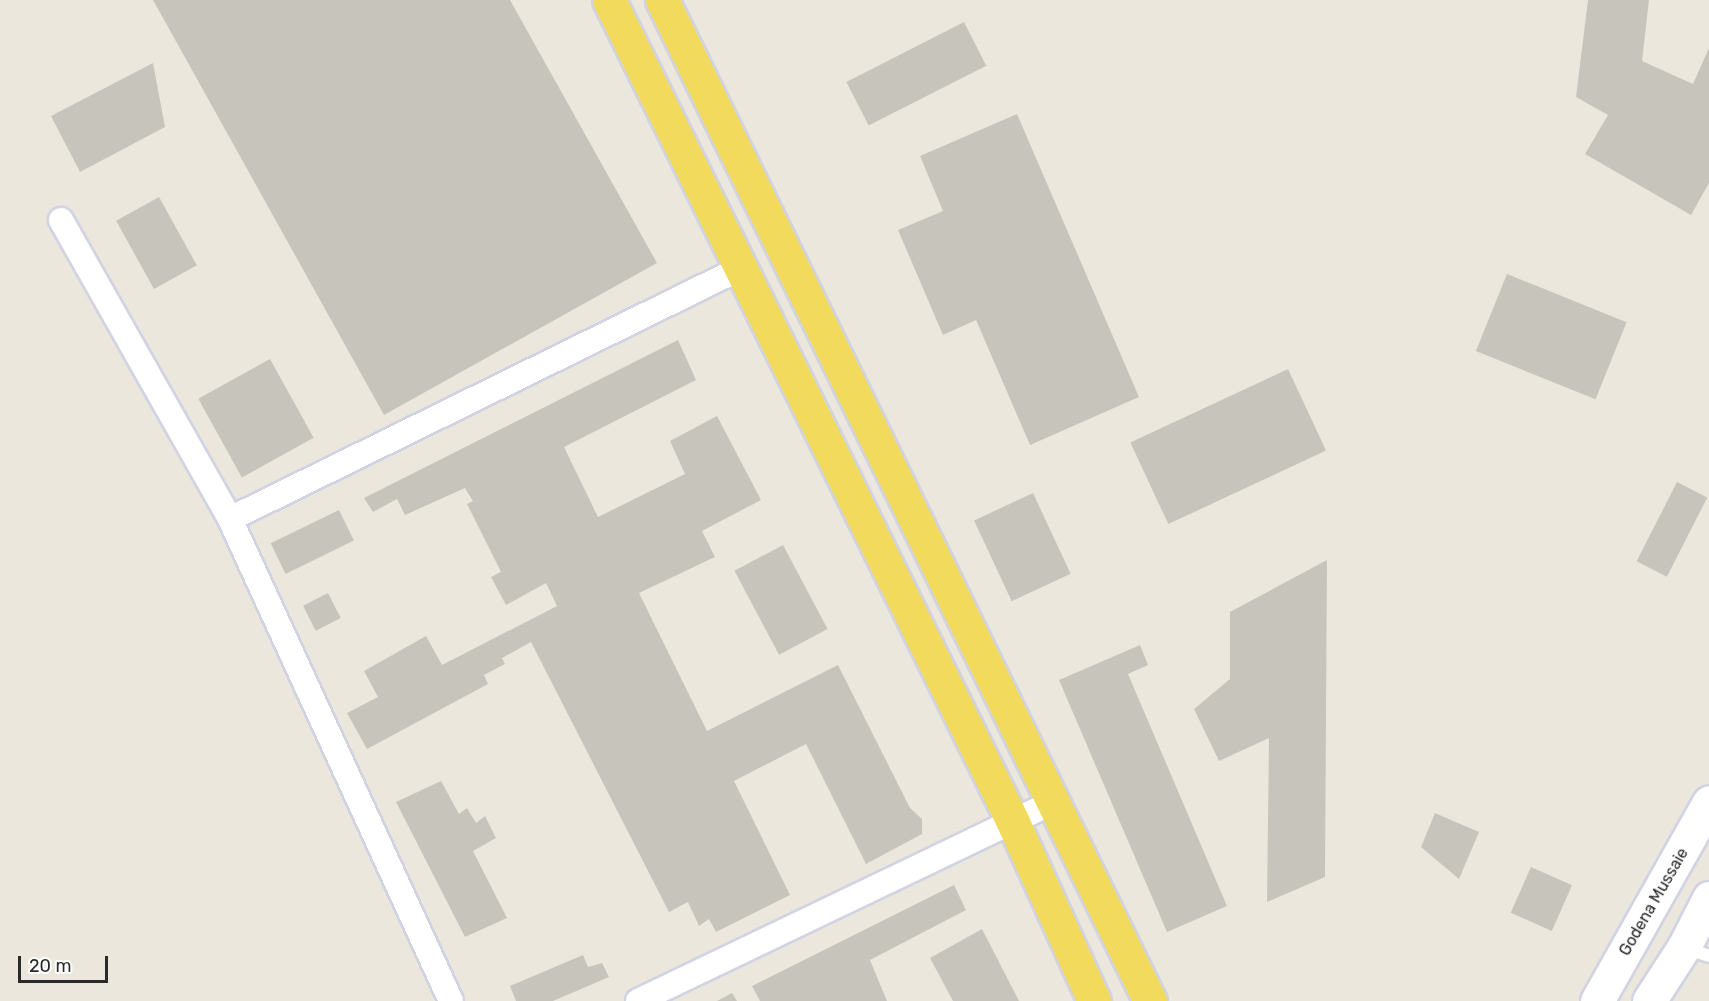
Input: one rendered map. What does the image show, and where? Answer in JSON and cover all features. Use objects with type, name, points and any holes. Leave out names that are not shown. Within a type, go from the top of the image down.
[{"type":"main road","points":[[609,0],[743,267],[1012,820],[1094,1001]]},
{"type":"main road","points":[[662,0],[1150,1001]]},
{"type":"main road","points":[[827,439],[866,419]]},
{"type":"main road","points":[[948,688],[988,670]]},
{"type":"street","points":[[60,220],[230,519],[451,1001]]},
{"type":"street","points":[[230,519],[743,267]]},
{"type":"street","name":"Godena Mussaie","points":[[1597,1001],[1709,802]]},
{"type":"street","points":[[638,1001],[1012,820],[1052,803]]},
{"type":"street","points":[[1649,1001],[1696,952],[1709,898]]},
{"type":"building","points":[[153,0],[510,0],[657,263],[384,415]]},
{"type":"building","points":[[1588,0],[1649,0],[1642,61],[1693,84],[1709,48],[1709,183],[1691,215],[1585,154],[1608,115],[1576,97]]},
{"type":"building","points":[[964,22],[986,66],[869,126],[846,82]]},
{"type":"building","points":[[153,63],[165,127],[80,172],[51,116]]},
{"type":"building","points":[[1017,114],[1139,397],[1030,445],[976,320],[943,335],[898,230],[943,211],[920,156]]},
{"type":"building","points":[[159,197],[197,265],[154,289],[116,221]]},
{"type":"building","points":[[1507,274],[1627,322],[1596,399],[1476,351]]},
{"type":"building","points":[[678,340],[696,380],[564,447],[598,517],[685,474],[670,441],[717,416],[761,500],[702,531],[715,557],[639,593],[707,731],[838,665],[910,808],[922,819],[922,834],[866,864],[806,744],[734,781],[790,895],[716,932],[709,919],[699,926],[688,902],[669,912],[531,642],[502,658],[505,664],[484,675],[488,684],[367,749],[347,713],[378,697],[364,671],[426,636],[442,665],[557,606],[546,583],[506,605],[491,577],[501,572],[467,504],[473,501],[465,488],[405,515],[397,499],[373,512],[364,498]]},
{"type":"building","points":[[270,359],[314,438],[242,477],[198,399]]},
{"type":"building","points":[[1288,369],[1326,451],[1168,524],[1130,443]]},
{"type":"building","points":[[1677,482],[1707,497],[1667,577],[1637,561]]},
{"type":"building","points":[[1033,493],[1071,574],[1012,601],[974,520]]},
{"type":"building","points":[[339,510],[354,541],[286,574],[271,543]]},
{"type":"building","points":[[783,545],[828,629],[779,655],[734,571]]},
{"type":"building","points":[[1327,560],[1325,877],[1267,902],[1269,738],[1219,761],[1194,709],[1230,679],[1230,612]]},
{"type":"building","points":[[328,593],[341,618],[316,631],[303,606]]},
{"type":"building","points":[[1140,645],[1148,665],[1128,674],[1227,906],[1167,932],[1059,680]]},
{"type":"building","points":[[441,781],[459,814],[467,808],[476,823],[485,816],[496,838],[473,851],[507,918],[465,937],[396,802]]},
{"type":"building","points":[[1435,813],[1479,832],[1459,879],[1421,847]]},
{"type":"building","points":[[1531,867],[1572,885],[1552,931],[1511,913]]},
{"type":"building","points":[[954,885],[966,910],[870,960],[887,1001],[760,1001],[752,986]]},
{"type":"building","points":[[982,929],[1019,1001],[953,1001],[930,958]]},
{"type":"building","points":[[583,955],[588,967],[602,963],[609,977],[553,1001],[516,1001],[510,986]]},
{"type":"building","points":[[732,993],[737,1001],[717,1001]]}]
